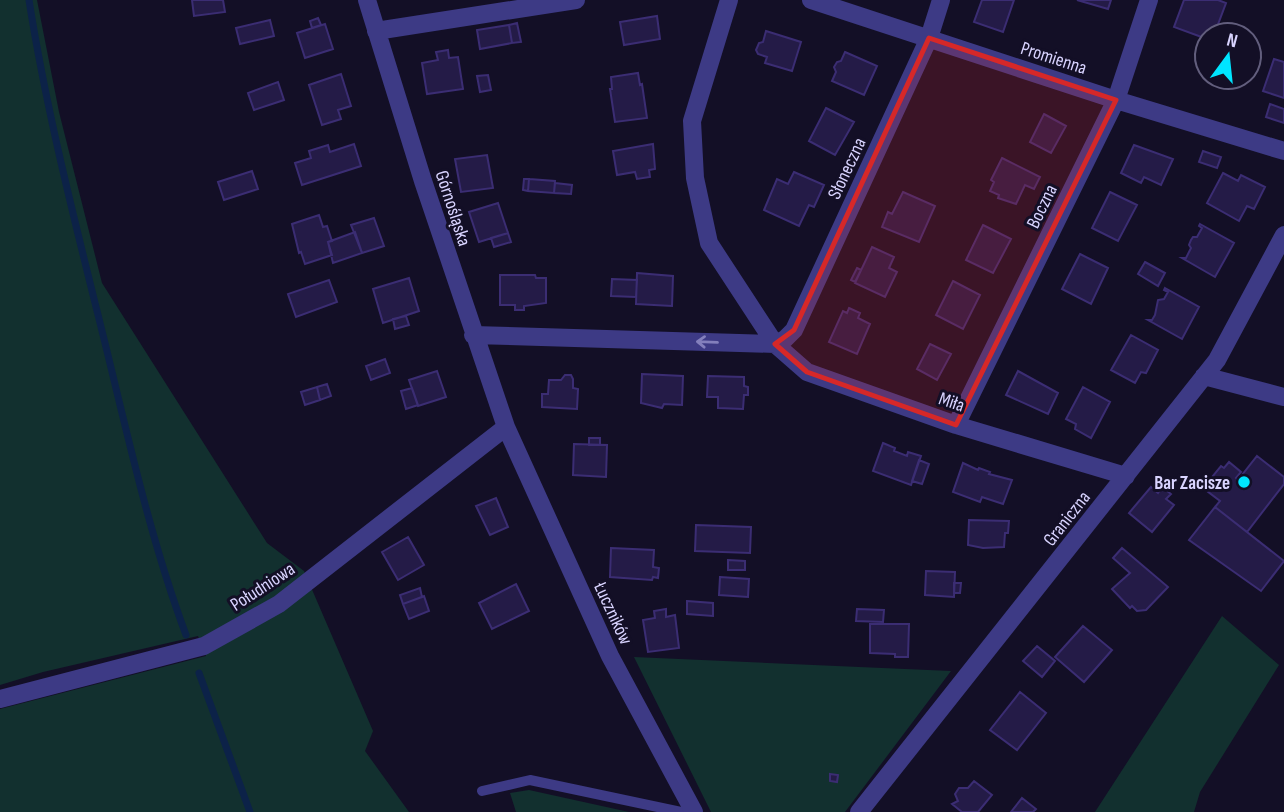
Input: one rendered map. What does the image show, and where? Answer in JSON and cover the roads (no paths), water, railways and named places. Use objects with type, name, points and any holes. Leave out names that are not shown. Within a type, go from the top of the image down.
[{"type":"street","name":"Górnośląska","points":[[367,0],[473,335],[506,427]]},
{"type":"street","points":[[376,31],[576,0]]},
{"type":"street","name":"Miła","points":[[729,0],[692,121],[695,178],[709,243],[775,344],[807,372],[956,425],[1126,476]]},
{"type":"street","name":"Promienna","points":[[811,0],[1116,100],[1284,151]]},
{"type":"street","name":"Słoneczna","points":[[775,344],[794,330],[929,38],[940,0]]},
{"type":"street","name":"Boczna","points":[[956,425],[1116,100],[1149,0]]},
{"type":"street","name":"Graniczna","points":[[859,812],[1217,360],[1284,235]]},
{"type":"street","points":[[473,335],[775,344]]},
{"type":"street","points":[[1204,376],[1284,397]]},
{"type":"street","name":"Południowa","points":[[0,699],[204,646],[279,604],[506,427]]},
{"type":"street","name":"Łuczników","points":[[506,427],[610,656],[694,812]]},
{"type":"lane","points":[[482,791],[530,780],[681,812]]},
{"type":"waterway","points":[[29,0],[63,172],[132,454],[162,564],[186,635]]},
{"type":"waterway","points":[[199,673],[250,812]]},
{"type":"place","name":"Bar Zacisze","points":[[1244,482]]}]
